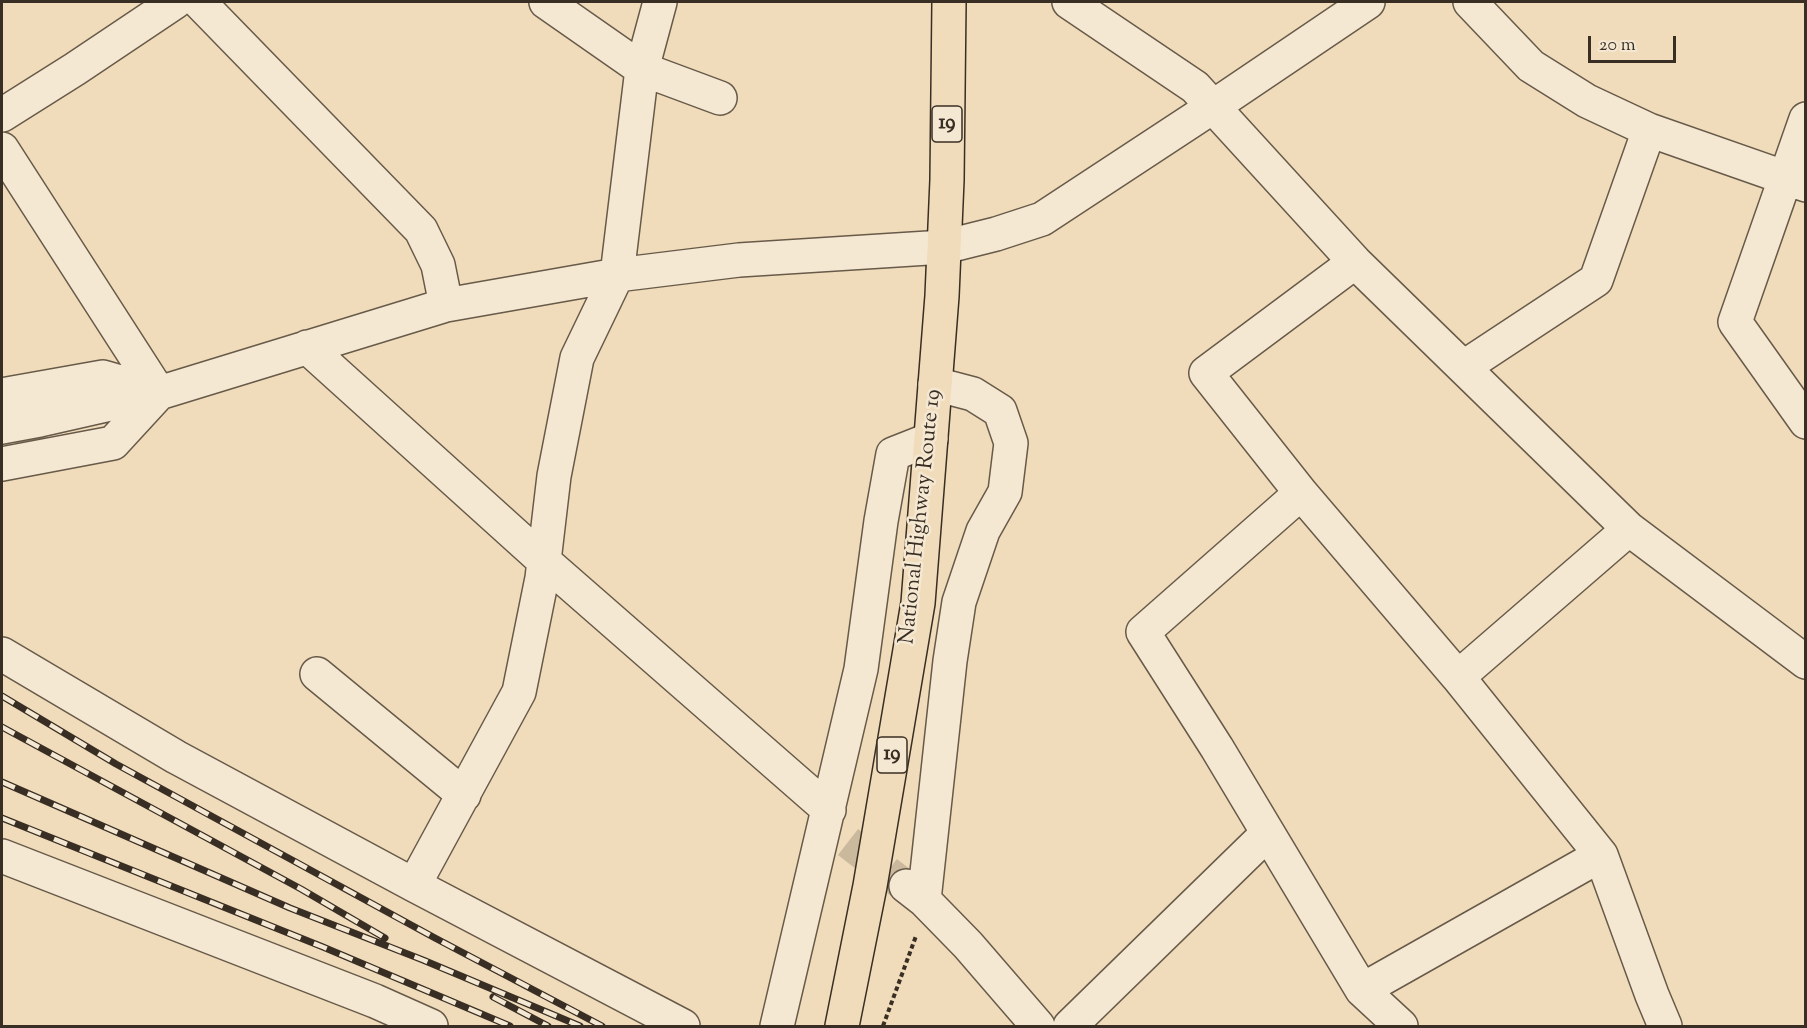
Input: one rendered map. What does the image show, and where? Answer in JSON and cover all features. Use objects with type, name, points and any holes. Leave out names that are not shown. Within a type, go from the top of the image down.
[{"type":"highway","name":"National Highway Route 19","points":[[843,1026],[870,886],[918,603],[944,247],[949,2]]},
{"type":"street","points":[[2,114],[75,69],[175,2]]},
{"type":"street","points":[[199,2],[421,230],[438,265],[446,305]]},
{"type":"street","points":[[546,2],[642,69],[720,98]]},
{"type":"street","points":[[414,885],[519,692],[544,561],[554,476],[577,358],[617,275],[642,69],[660,2]]},
{"type":"street","points":[[1069,2],[1195,87],[1355,262],[1629,528],[1806,662]]},
{"type":"street","points":[[2,427],[159,393],[446,305],[617,275],[739,260],[944,247],[996,234],[1042,219],[1368,2]]},
{"type":"street","points":[[1470,2],[1531,66],[1587,101],[1649,130],[1795,181]]},
{"type":"street","points":[[1806,118],[1795,181],[1735,322],[1806,422]]},
{"type":"street","points":[[1464,367],[1596,280],[1649,130]]},
{"type":"street","points":[[2,149],[159,393]]},
{"type":"street","points":[[1355,262],[1206,373],[1301,493],[1458,677],[1600,855],[1665,1026]]},
{"type":"street","points":[[307,348],[544,561],[833,830]]},
{"type":"street","points":[[2,395],[102,377],[159,393]]},
{"type":"street","points":[[935,384],[973,394],[1000,411],[1011,443],[1005,492],[983,531],[959,602],[916,905],[968,945],[1038,1026]]},
{"type":"street","points":[[2,464],[113,443],[159,393]]},
{"type":"street","points":[[777,1026],[833,830],[861,669],[892,454],[931,439]]},
{"type":"street","points":[[1301,493],[1143,632],[1217,748],[1362,990],[1401,1026]]},
{"type":"street","points":[[1458,677],[1629,528]]},
{"type":"street","points":[[2,654],[176,757],[683,1026]]},
{"type":"street","points":[[317,675],[464,795]]},
{"type":"street","points":[[1070,1026],[1268,833]]},
{"type":"street","points":[[1362,990],[1600,855]]},
{"type":"street","points":[[2,856],[370,1014],[431,1026]]},
{"type":"path","points":[[883,1026],[916,905]]},
{"type":"tunnel","points":[[848,842],[905,886]]},
{"type":"railway","points":[[2,696],[116,764],[602,1026]]},
{"type":"railway","points":[[2,727],[301,889],[385,938]]},
{"type":"railway","points":[[2,782],[290,908],[423,960],[580,1026]]},
{"type":"railway","points":[[2,818],[323,947],[510,1026]]},
{"type":"railway","points":[[493,997],[548,1026]]}]
